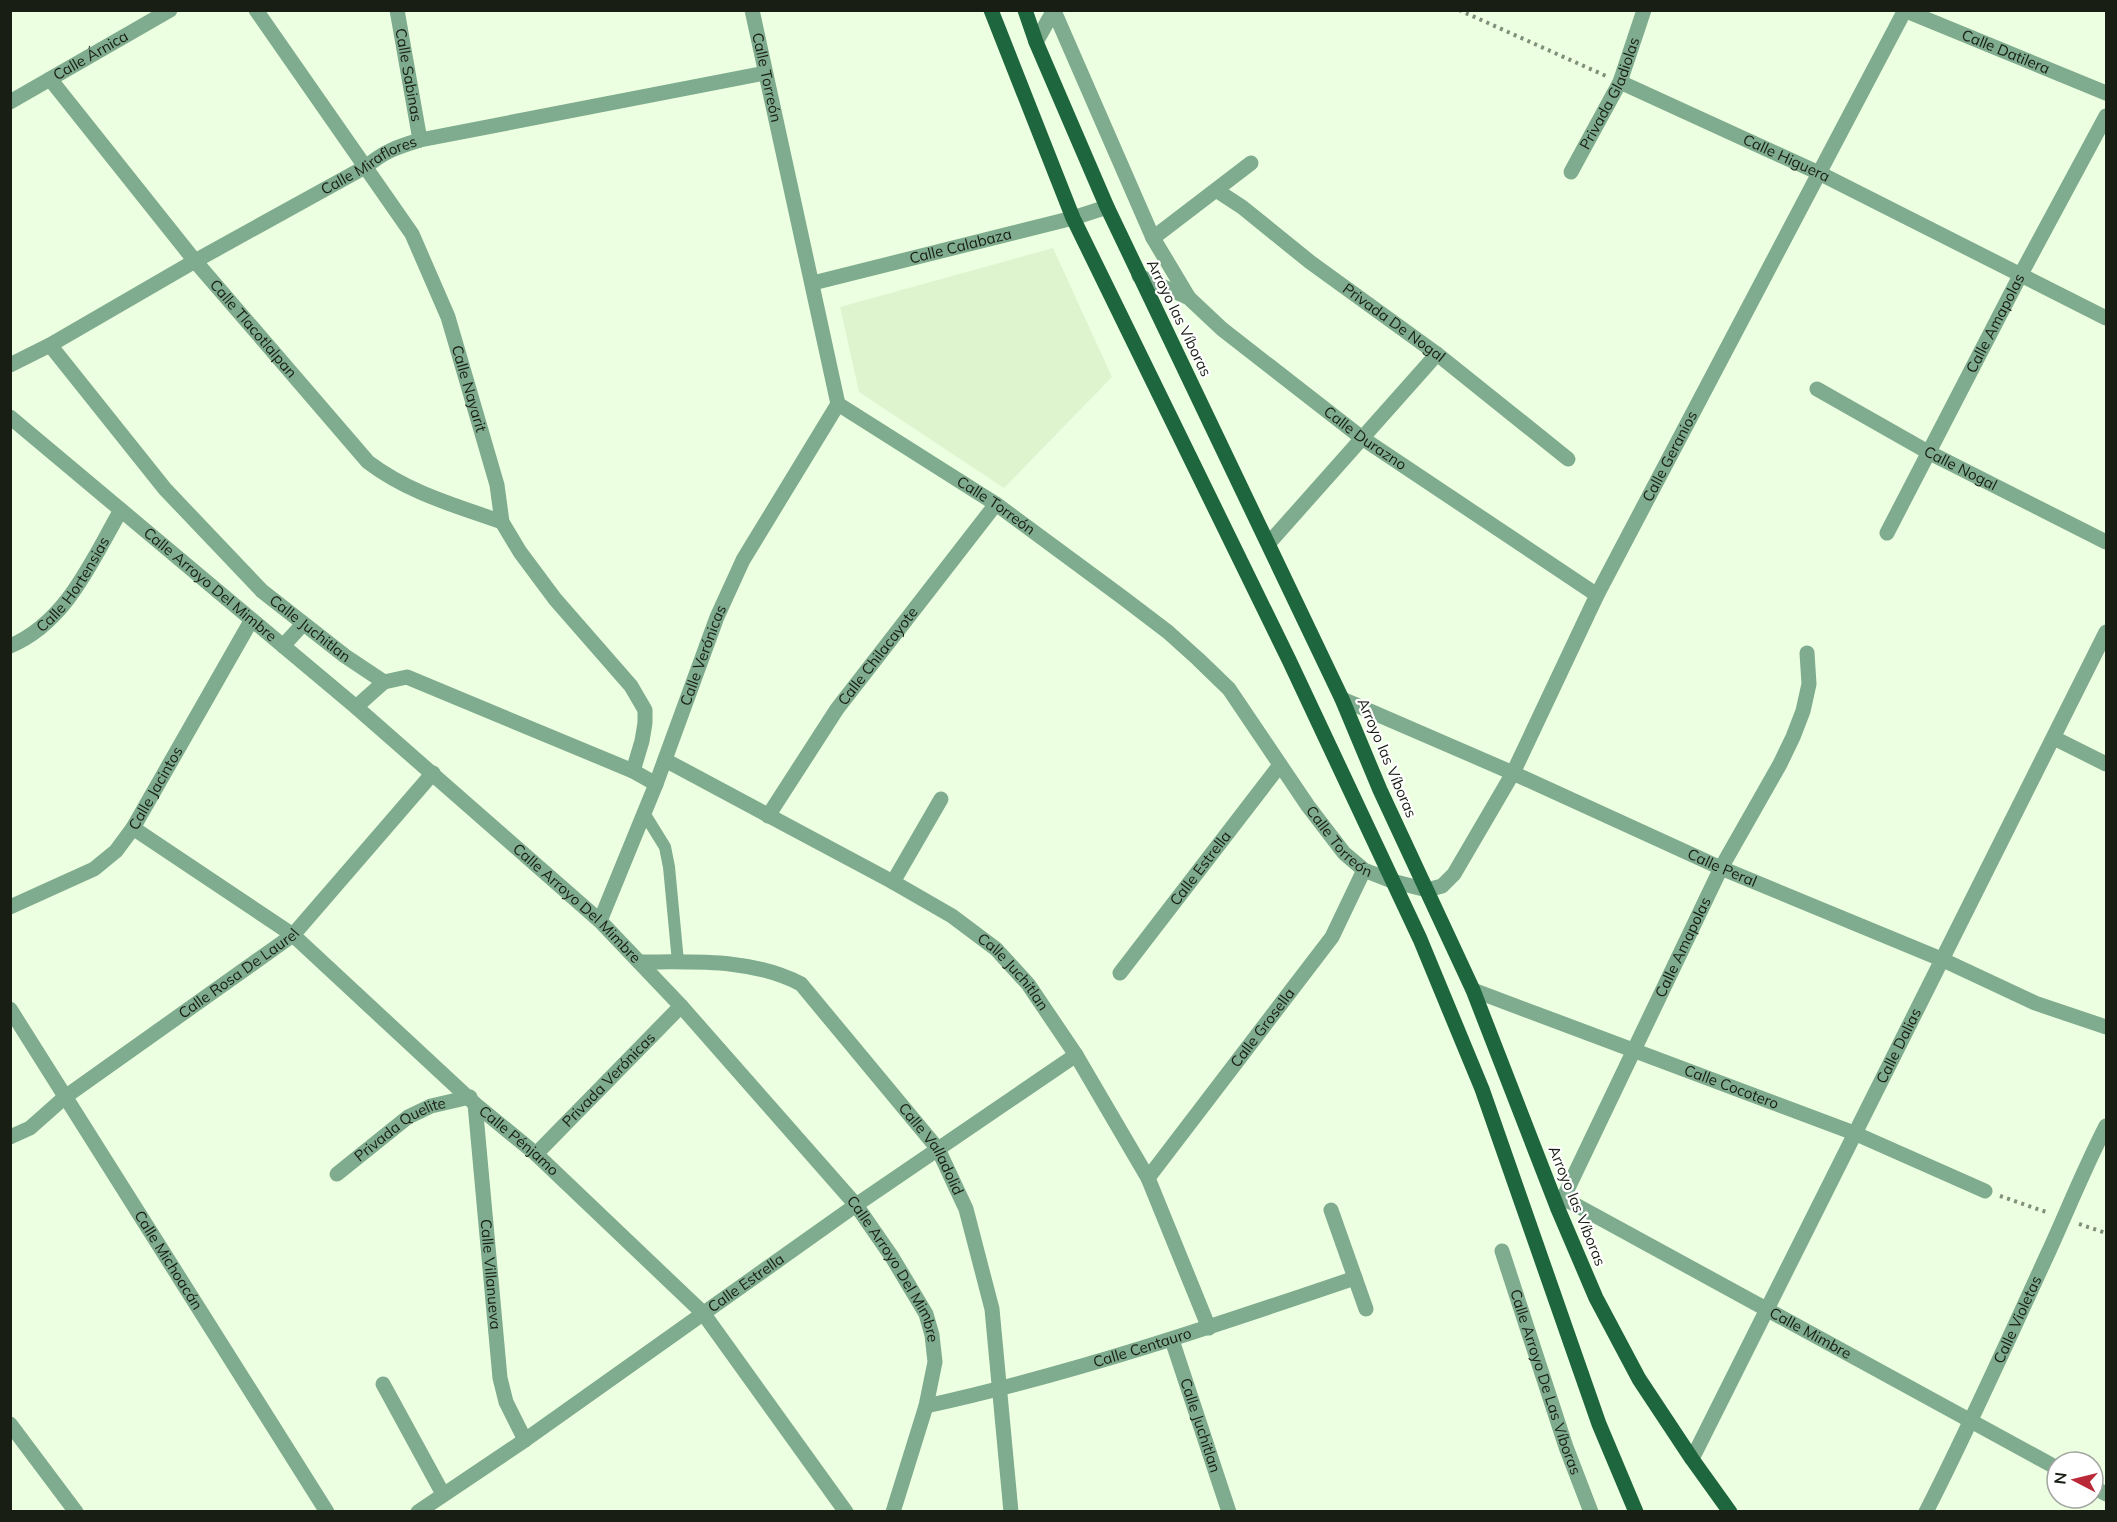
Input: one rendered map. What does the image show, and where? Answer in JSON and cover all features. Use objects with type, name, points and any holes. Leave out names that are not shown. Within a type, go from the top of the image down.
[{"type":"main road","points":[[991,10],[1073,218],[1289,660],[1420,939],[1482,1089],[1599,1424],[1636,1512]]},
{"type":"main road","name":"Arroyo las Víboras","points":[[1025,10],[1036,42],[1107,207],[1342,699],[1380,790],[1473,990],[1596,1298],[1639,1379],[1730,1512]]},
{"type":"street","name":"Calle Árnica","points":[[10,102],[170,10]]},
{"type":"street","name":"Calle Nayarit","points":[[256,10],[367,166],[412,234],[448,317],[497,485],[502,522],[520,552],[555,599],[631,686],[645,710],[642,741],[633,771]]},
{"type":"street","name":"Calle Sabinas","points":[[397,10],[420,140]]},
{"type":"street","name":"Calle Torreón","points":[[752,10],[838,404],[996,504],[1168,632],[1229,689],[1308,806],[1344,853],[1364,870],[1392,881],[1427,890]]},
{"type":"street","name":"Privada Gladiolas","points":[[1571,172],[1620,82],[1644,10]]},
{"type":"street","points":[[1036,42],[1054,11]]},
{"type":"street","points":[[1054,11],[1153,238],[1189,298]]},
{"type":"street","name":"Calle Datilera","points":[[1904,11],[2106,93]]},
{"type":"street","name":"Calle Geranios","points":[[1427,890],[1442,886],[1454,874],[1513,772],[1598,596],[1904,11]]},
{"type":"street","name":"Calle Miraflores","points":[[12,361],[50,345],[195,261],[367,166],[383,153],[420,140],[765,73]]},
{"type":"street","name":"Calle Tlacotlalpan","points":[[50,79],[195,261],[368,462],[410,489],[502,522]]},
{"type":"street","name":"Calle Higuera","points":[[1620,82],[1819,173],[2106,318]]},
{"type":"street","name":"Calle Amapolas","points":[[1887,533],[2106,116]]},
{"type":"street","points":[[1153,238],[1251,163]]},
{"type":"street","name":"Privada De Nogal","points":[[1216,190],[1242,207],[1310,262],[1437,354],[1568,459]]},
{"type":"street","name":"Calle Calabaza","points":[[813,283],[1073,218],[1107,207]]},
{"type":"street","name":"Calle Durazno","points":[[1139,276],[1189,298],[1222,329],[1362,438],[1598,596]]},
{"type":"street","name":"Calle Juchitlan","points":[[50,345],[165,489],[262,591],[303,624],[384,682]]},
{"type":"street","points":[[1269,543],[1437,354]]},
{"type":"street","name":"Calle Nogal","points":[[1817,389],[1928,452],[2106,542]]},
{"type":"street","name":"Calle Verónicas","points":[[600,921],[656,784],[717,617],[743,560],[838,404]]},
{"type":"street","name":"Calle Arroyo Del Mimbre","points":[[10,417],[356,707],[600,921],[681,1006],[856,1205],[892,1257],[926,1314],[932,1335],[935,1362],[926,1406],[893,1512]]},
{"type":"street","name":"Calle Chilacayote","points":[[768,816],[837,709],[996,504]]},
{"type":"street","name":"Calle Hortensias","points":[[10,646],[37,632],[56,615],[70,597],[121,510]]},
{"type":"street","name":"Calle Jacintos","points":[[10,906],[94,869],[116,850],[133,828],[251,621]]},
{"type":"street","points":[[283,646],[303,624]]},
{"type":"street","name":"Calle Dalias","points":[[1692,1459],[2106,632]]},
{"type":"street","name":"Calle Amapolas","points":[[1560,1204],[1721,868],[1793,737],[1803,711],[1809,684],[1808,652]]},
{"type":"street","points":[[356,707],[384,682],[407,677],[633,771],[656,784]]},
{"type":"street","name":"Calle Peral","points":[[1342,699],[1513,772],[1721,868],[1941,959],[2035,1003],[2106,1027]]},
{"type":"street","points":[[2054,738],[2106,764]]},
{"type":"street","name":"Calle Juchitlan","points":[[665,760],[893,882],[951,916],[996,949],[1028,984],[1076,1055],[1148,1178],[1209,1328]]},
{"type":"street","name":"Calle Estrella","points":[[1120,973],[1280,765]]},
{"type":"street","name":"Calle Rosa De Laurel","points":[[10,1137],[30,1128],[65,1096],[293,935],[433,773]]},
{"type":"street","points":[[893,882],[941,799]]},
{"type":"street","name":"Calle Pénjamo","points":[[133,828],[293,935],[473,1100],[536,1154],[703,1313],[846,1512]]},
{"type":"street","name":"Calle Grosella","points":[[1148,1178],[1332,937],[1364,870]]},
{"type":"street","name":"Calle Valladolid","points":[[639,962],[748,965],[782,974],[801,984],[938,1149],[966,1209],[992,1309],[1011,1512]]},
{"type":"street","name":"Calle Cocotero","points":[[1473,990],[1854,1133],[1985,1191]]},
{"type":"street","name":"Privada Verónicas","points":[[536,1154],[681,1006]]},
{"type":"street","name":"Calle Michoacán","points":[[10,1010],[327,1512]]},
{"type":"street","name":"Calle Estrella","points":[[417,1512],[525,1440],[856,1205],[1076,1055]]},
{"type":"street","name":"Privada Quelite","points":[[337,1174],[408,1117],[431,1106],[473,1100]]},
{"type":"street","name":"Calle Villanueva","points":[[473,1100],[500,1378],[506,1402],[525,1440]]},
{"type":"street","name":"Calle Violetas","points":[[1926,1512],[1971,1423],[2059,1229],[2084,1168],[2106,1126]]},
{"type":"street","name":"Calle Mimbre","points":[[1560,1204],[1765,1310],[2045,1462]]},
{"type":"street","points":[[1331,1210],[1366,1309]]},
{"type":"street","name":"Calle Arroyo De Las Víboras","points":[[1502,1251],[1566,1448],[1592,1512]]},
{"type":"street","name":"Calle Centauro","points":[[926,1406],[999,1390],[1172,1340],[1355,1278]]},
{"type":"street","name":"Calle Juchitlan","points":[[1172,1340],[1229,1512]]},
{"type":"street","points":[[383,1384],[443,1494]]},
{"type":"street","points":[[10,1424],[76,1512]]},
{"type":"lane","points":[[644,813],[665,847],[678,962]]},
{"type":"path","points":[[1459,10],[1620,82]]},
{"type":"shaded area","points":[[1053,248],[1112,377],[1004,488],[859,392],[840,307]]}]
